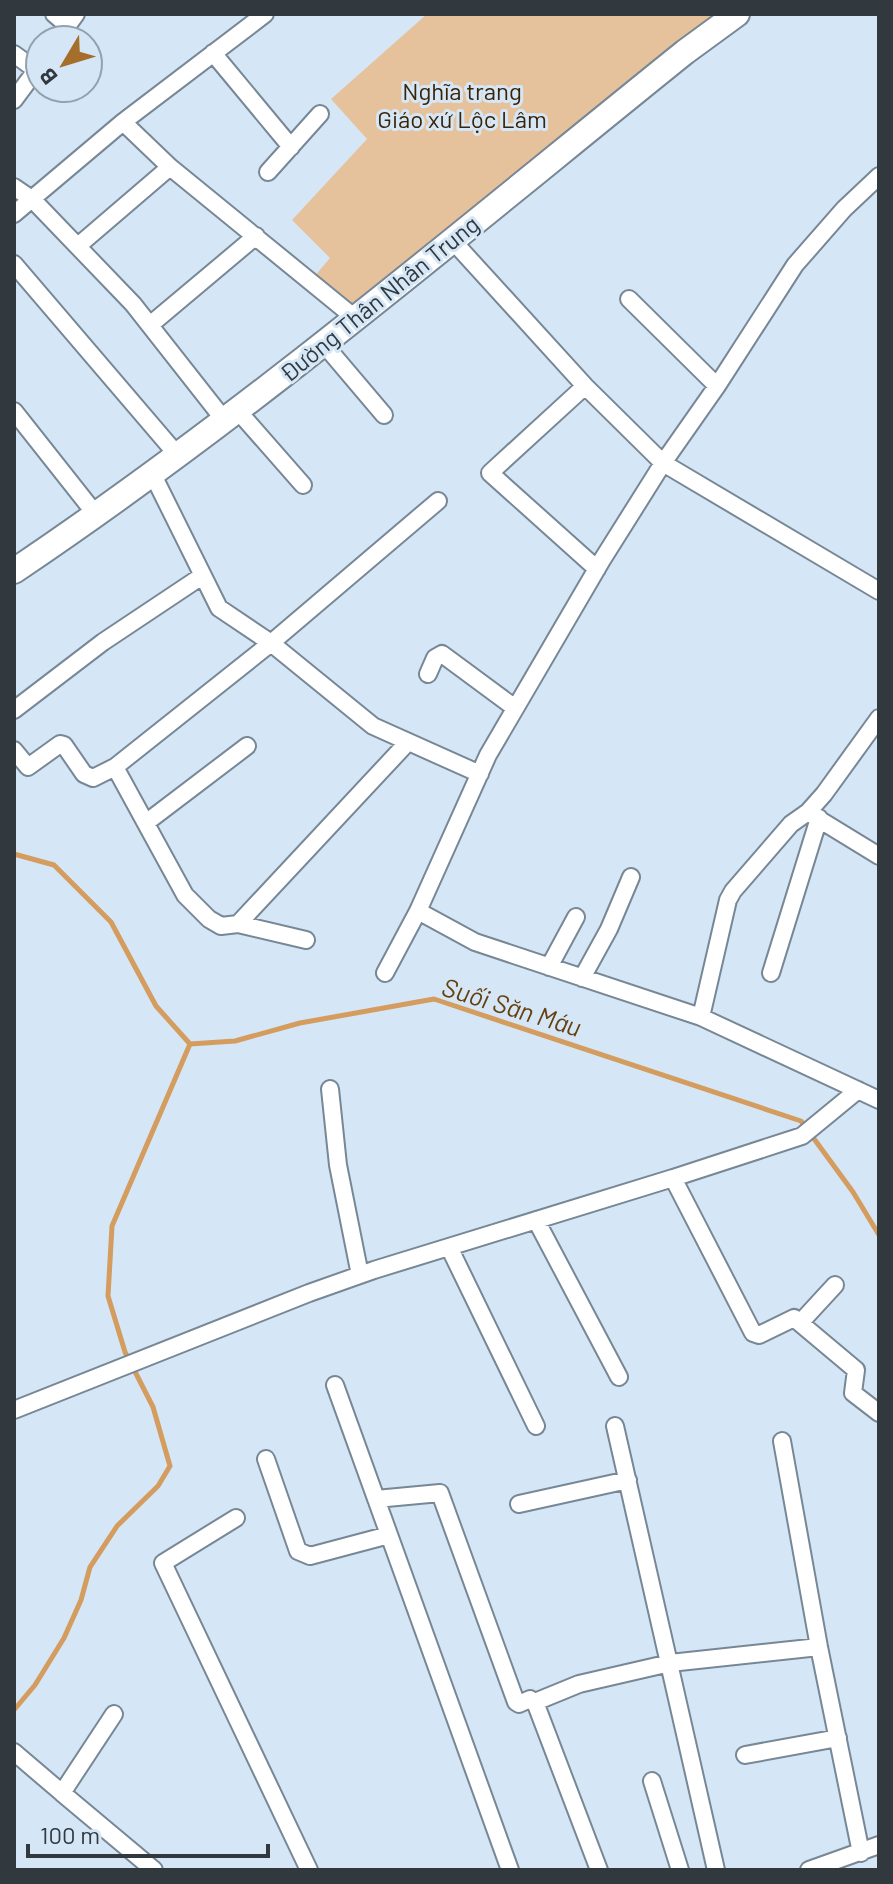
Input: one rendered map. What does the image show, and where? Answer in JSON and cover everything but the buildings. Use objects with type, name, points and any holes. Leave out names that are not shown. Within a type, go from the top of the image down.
[{"type":"street","points":[[54,14],[72,20]]},
{"type":"street","points":[[14,214],[123,122],[265,14]]},
{"type":"street","name":"Đường Thân Nhân Trung","points":[[14,571],[179,457],[685,52],[737,14]]},
{"type":"street","points":[[213,53],[291,147]]},
{"type":"street","points":[[268,172],[320,114]]},
{"type":"street","points":[[123,122],[170,167],[355,318]]},
{"type":"street","points":[[79,245],[170,167]]},
{"type":"street","points":[[385,973],[418,911],[480,774],[597,569],[663,463],[795,265],[844,209],[879,176]]},
{"type":"street","points":[[14,187],[33,200],[79,245],[232,416],[303,485]]},
{"type":"street","points":[[150,325],[256,236]]},
{"type":"street","points":[[452,240],[585,386],[663,463],[879,591]]},
{"type":"street","points":[[14,264],[136,403],[179,457]]},
{"type":"street","points":[[629,299],[717,386]]},
{"type":"street","points":[[323,343],[384,415]]},
{"type":"street","points":[[585,386],[490,473],[597,569]]},
{"type":"street","points":[[14,411],[97,516]]},
{"type":"street","points":[[153,475],[219,608],[271,643],[373,726],[480,774]]},
{"type":"street","points":[[14,750],[28,767],[60,744],[64,745],[84,774],[93,778],[115,767],[271,643],[438,501]]},
{"type":"street","points":[[14,710],[103,642],[202,576]]},
{"type":"street","points":[[428,674],[435,658],[442,654],[515,708]]},
{"type":"street","points":[[771,973],[813,815],[824,794],[879,718]]},
{"type":"street","points":[[238,924],[408,742]]},
{"type":"street","points":[[147,822],[247,746]]},
{"type":"street","points":[[115,767],[147,822],[162,858],[185,895],[221,926],[238,924],[306,940]]},
{"type":"street","points":[[813,815],[879,856]]},
{"type":"street","points":[[701,1017],[728,900],[791,824],[813,815]]},
{"type":"street","points":[[582,978],[609,929],[631,877]]},
{"type":"street","points":[[418,911],[475,942],[701,1017],[879,1100]]},
{"type":"street","points":[[549,967],[576,917]]},
{"type":"street","points":[[330,1089],[338,1165],[360,1275]]},
{"type":"street","points":[[14,1410],[360,1275],[673,1178],[809,1131],[858,1090]]},
{"type":"street","points":[[673,1178],[753,1333],[759,1335],[794,1318],[856,1370],[853,1393],[879,1413]]},
{"type":"street","points":[[536,1220],[619,1377]]},
{"type":"street","points":[[449,1247],[536,1426]]},
{"type":"street","points":[[800,1323],[835,1285]]},
{"type":"street","points":[[335,1385],[510,1870]]},
{"type":"street","points":[[615,1426],[716,1870]]},
{"type":"street","points":[[782,1441],[819,1647],[861,1853]]},
{"type":"street","points":[[266,1459],[298,1551],[304,1555],[389,1535]]},
{"type":"street","points":[[519,1504],[628,1480]]},
{"type":"street","points":[[376,1499],[440,1493],[516,1702],[519,1704],[530,1699],[535,1702],[599,1870]]},
{"type":"street","points":[[236,1518],[163,1563],[309,1870]]},
{"type":"street","points":[[535,1702],[579,1684],[670,1663],[819,1647]]},
{"type":"street","points":[[62,1793],[114,1714]]},
{"type":"street","points":[[745,1755],[838,1738]]},
{"type":"street","points":[[14,1752],[154,1870]]},
{"type":"street","points":[[652,1781],[680,1870]]},
{"type":"street","points":[[809,1870],[879,1845]]},
{"type":"green space","name":"Nghĩa trang Giáo xứ Lộc Lâm","points":[[427,14],[721,14],[353,306],[313,278],[330,258],[292,220],[367,139],[331,99]]},
{"type":"waterway","name":"Suối Săn Máu","points":[[14,854],[54,865],[111,922],[156,1006],[190,1044],[235,1041],[300,1023],[434,999],[801,1121],[853,1192],[879,1235]]},
{"type":"waterway","points":[[14,1710],[35,1685],[64,1638],[81,1600],[90,1567],[117,1526],[158,1486],[170,1466],[153,1407],[125,1352],[108,1296],[112,1226],[190,1044]]}]
